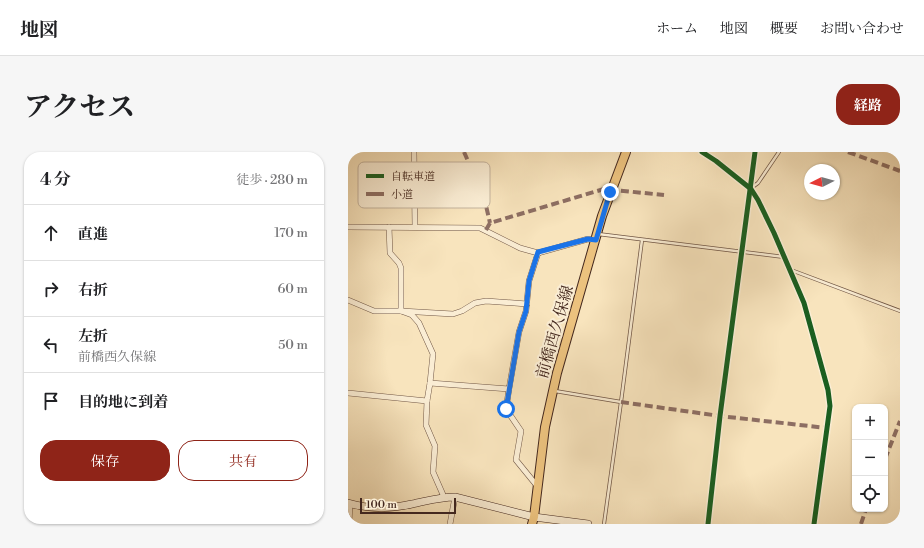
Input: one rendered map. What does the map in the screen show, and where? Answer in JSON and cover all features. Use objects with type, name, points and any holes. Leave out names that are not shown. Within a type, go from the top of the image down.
[{"type":"main road","name":"前橋西久保線","points":[[533,520],[545,428],[553,391],[610,192],[626,152]]},
{"type":"street","points":[[414,152],[414,162]]},
{"type":"street","points":[[702,152],[751,189],[764,213],[804,303],[817,345],[830,406],[814,524]]},
{"type":"street","points":[[708,524],[720,416],[755,152]]},
{"type":"street","points":[[415,208],[415,227]]},
{"type":"street","points":[[348,227],[480,228],[520,248],[538,252],[597,237]]},
{"type":"street","points":[[389,227],[390,253],[399,263],[400,268],[401,311]]},
{"type":"street","points":[[538,252],[529,281],[526,311],[519,332],[506,409],[521,431],[516,460],[538,487]]},
{"type":"street","points":[[348,300],[374,311],[453,314],[462,311],[475,303],[486,301],[527,304]]},
{"type":"street","points":[[401,311],[412,315],[419,323],[433,354],[427,401],[426,425],[435,446],[433,472],[444,497]]},
{"type":"street","points":[[430,383],[509,389]]},
{"type":"street","points":[[348,393],[427,401]]},
{"type":"street","points":[[349,524],[349,503],[362,507],[379,508],[411,505],[444,497],[455,497],[533,520],[584,524]]},
{"type":"street","points":[[450,524],[455,497]]},
{"type":"lane","points":[[713,152],[713,159]]},
{"type":"lane","points":[[751,189],[758,183],[779,152]]},
{"type":"lane","points":[[597,237],[642,240],[784,257]]},
{"type":"lane","points":[[604,524],[642,240]]},
{"type":"lane","points":[[789,270],[900,311]]},
{"type":"lane","points":[[553,391],[621,402]]},
{"type":"marked path","points":[[464,152],[468,162]]},
{"type":"marked path","points":[[848,152],[900,171]]},
{"type":"marked path","points":[[486,230],[490,223],[604,189],[664,195]]},
{"type":"marked path","points":[[487,208],[490,223]]},
{"type":"marked path","points":[[621,402],[720,416],[827,428]]},
{"type":"marked path","points":[[888,451],[900,421]]},
{"type":"marked path","points":[[861,524],[865,512]]},
{"type":"cycle path","points":[[702,152],[716,161],[751,189],[774,233],[804,303],[828,390],[830,406],[814,524]]},
{"type":"cycle path","points":[[708,524],[720,416],[755,152]]},
{"type":"route","points":[[506,409],[519,332],[526,311],[529,281],[538,252],[553,250],[588,239],[596,240],[610,192]]}]
